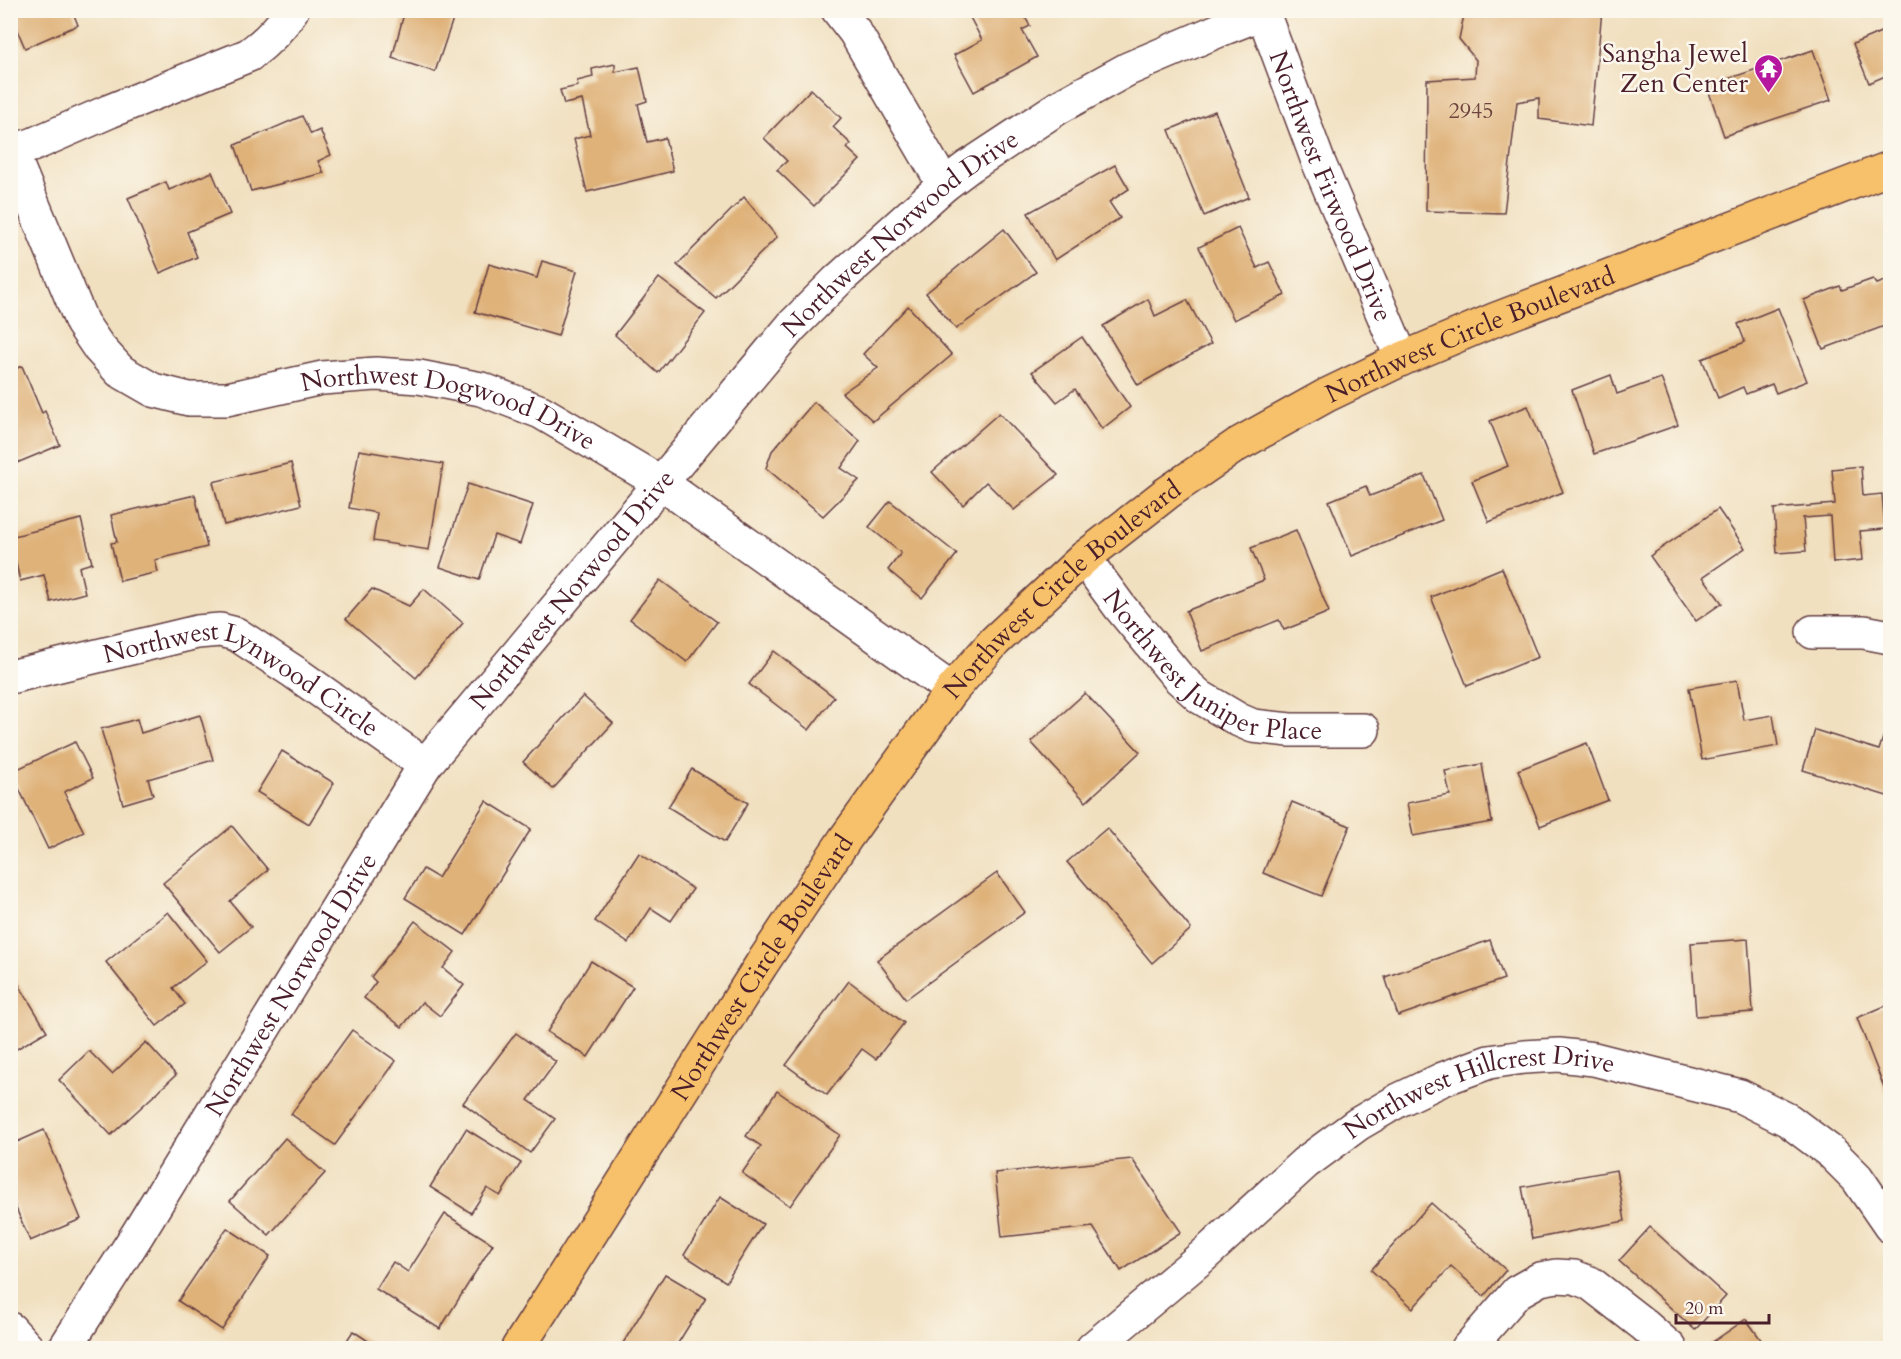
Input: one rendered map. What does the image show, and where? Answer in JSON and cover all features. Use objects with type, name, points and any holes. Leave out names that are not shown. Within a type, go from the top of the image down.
[{"type":"main road","name":"Northwest Circle Boulevard","points":[[518,1348],[761,965],[845,839],[952,690],[995,641],[1084,558],[1167,493],[1237,445],[1328,395],[1402,359],[1494,320],[1890,168]]},
{"type":"street","points":[[11,151],[32,145],[249,55],[268,41],[292,10]]},
{"type":"street","points":[[838,10],[855,32],[944,185]]},
{"type":"street","name":"Northwest Norwood Drive","points":[[65,1348],[425,765],[792,326],[837,281],[968,166],[1059,107],[1128,69],[1262,12]]},
{"type":"street","name":"Northwest Firwood Drive","points":[[1262,12],[1318,161],[1402,359]]},
{"type":"street","name":"Northwest Dogwood Drive","points":[[11,151],[82,323],[99,348],[120,371],[153,390],[189,399],[227,399],[322,378],[376,374],[419,377],[481,389],[541,412],[661,483],[952,690]]},
{"type":"street","name":"Northwest Juniper Place","points":[[1084,558],[1134,624],[1178,676],[1200,697],[1253,726],[1290,730],[1363,730]]},
{"type":"street","name":"Northwest Lynwood Circle","points":[[10,677],[197,632],[220,630],[236,634],[294,672],[425,765]]},
{"type":"street","points":[[1813,632],[1864,632],[1890,637]]},
{"type":"street","name":"Northwest Hillcrest Drive","points":[[1093,1348],[1202,1257],[1305,1163],[1358,1124],[1400,1100],[1489,1062],[1559,1055],[1594,1059],[1740,1096],[1788,1120],[1832,1152],[1857,1178],[1890,1226]]},
{"type":"street","points":[[1468,1348],[1517,1292],[1540,1280],[1557,1276],[1590,1283],[1670,1348]]},
{"type":"street","points":[[10,1329],[27,1348]]},
{"type":"building","points":[[14,10],[72,10],[78,25],[25,48],[10,13]]},
{"type":"building","points":[[405,10],[456,10],[435,72],[392,58]]},
{"type":"building","points":[[966,10],[1021,10],[1030,26],[1022,30],[1037,57],[974,92],[954,55],[982,40]]},
{"type":"building","points":[[1465,10],[1602,10],[1591,126],[1539,119],[1539,98],[1517,102],[1504,213],[1426,211],[1427,80],[1475,77],[1476,60],[1459,39]]},
{"type":"building","points":[[1890,28],[1890,74],[1869,83],[1853,44]]},
{"type":"building","name":"Sangha Jewel Zen Center","points":[[1813,50],[1831,100],[1724,136],[1707,86]]},
{"type":"building","points":[[615,64],[615,72],[639,67],[647,101],[638,104],[647,142],[665,138],[673,171],[587,192],[574,139],[590,135],[582,100],[564,104],[560,90],[578,86],[577,81],[593,77],[592,69]]},
{"type":"building","points":[[811,89],[841,118],[833,127],[851,144],[847,148],[860,160],[814,206],[777,170],[787,161],[764,138]]},
{"type":"building","points":[[1215,111],[1249,197],[1204,216],[1169,130]]},
{"type":"building","points":[[302,116],[311,134],[320,130],[331,155],[318,161],[324,173],[251,191],[235,145]]},
{"type":"building","points":[[1115,165],[1129,189],[1109,202],[1120,218],[1055,260],[1028,213]]},
{"type":"building","points":[[212,172],[230,214],[187,232],[197,257],[160,273],[128,198],[166,182],[169,190]]},
{"type":"building","points":[[744,197],[777,237],[716,298],[677,265]]},
{"type":"building","points":[[1238,228],[1257,268],[1269,262],[1285,295],[1234,320],[1199,247]]},
{"type":"building","points":[[1004,229],[1036,272],[956,329],[926,293]]},
{"type":"building","points":[[542,261],[577,271],[558,336],[475,312],[489,264],[537,278]]},
{"type":"building","points":[[659,278],[705,313],[658,373],[615,335]]},
{"type":"building","points":[[1873,279],[1877,284],[1890,279],[1890,324],[1823,349],[1804,300],[1840,286],[1842,290]]},
{"type":"building","points":[[1148,299],[1155,316],[1187,300],[1211,344],[1138,385],[1103,326]]},
{"type":"building","points":[[908,306],[952,355],[873,421],[842,393],[878,368],[863,354]]},
{"type":"building","points":[[1778,308],[1807,381],[1776,393],[1772,384],[1746,394],[1743,387],[1718,398],[1702,359],[1745,342],[1738,324]]},
{"type":"building","points":[[1082,337],[1130,407],[1102,429],[1075,389],[1057,402],[1032,372]]},
{"type":"building","points":[[22,366],[42,413],[45,411],[60,445],[12,465],[10,461],[10,371]]},
{"type":"building","points":[[1611,375],[1617,394],[1661,378],[1678,425],[1594,454],[1572,390]]},
{"type":"building","points":[[814,402],[860,441],[841,468],[859,480],[823,516],[766,468],[772,451]]},
{"type":"building","points":[[1528,406],[1563,492],[1489,522],[1472,481],[1508,466],[1490,421]]},
{"type":"building","points":[[999,413],[1058,475],[1014,510],[986,482],[963,505],[932,472]]},
{"type":"building","points":[[359,450],[443,464],[429,550],[373,541],[377,513],[349,508]]},
{"type":"building","points":[[291,463],[301,505],[224,525],[213,482]]},
{"type":"building","points":[[1861,466],[1863,496],[1882,494],[1885,529],[1860,531],[1863,560],[1833,563],[1830,516],[1803,518],[1806,551],[1777,553],[1774,509],[1835,504],[1832,469]]},
{"type":"building","points":[[1424,475],[1442,520],[1352,556],[1329,501],[1366,486],[1370,496]]},
{"type":"building","points":[[468,484],[533,505],[520,544],[494,535],[479,580],[440,567]]},
{"type":"building","points":[[195,495],[207,547],[155,560],[158,572],[120,581],[111,543],[117,542],[111,515]]},
{"type":"building","points":[[890,501],[957,554],[922,598],[888,570],[901,553],[869,527]]},
{"type":"building","points":[[1718,509],[1745,548],[1703,577],[1722,603],[1696,621],[1650,556]]},
{"type":"building","points":[[81,519],[92,563],[79,567],[85,593],[51,602],[44,575],[20,581],[10,537]]},
{"type":"building","points":[[1296,530],[1329,612],[1284,630],[1279,620],[1202,651],[1186,611],[1264,580],[1251,548]]},
{"type":"building","points":[[1502,568],[1538,657],[1467,686],[1431,597]]},
{"type":"building","points":[[660,580],[717,622],[687,662],[630,619]]},
{"type":"building","points":[[372,589],[409,606],[424,589],[463,623],[416,678],[346,619]]},
{"type":"building","points":[[774,651],[834,697],[809,730],[749,684]]},
{"type":"building","points":[[1737,680],[1744,720],[1773,715],[1778,746],[1702,760],[1689,688]]},
{"type":"building","points":[[1085,693],[1140,752],[1086,802],[1031,742]]},
{"type":"building","points":[[583,696],[613,723],[553,789],[523,762]]},
{"type":"building","points":[[200,715],[213,760],[148,779],[153,795],[123,804],[101,729],[137,719],[141,733]]},
{"type":"building","points":[[1887,725],[1890,726],[1890,797],[1803,770],[1815,730],[1879,750]]},
{"type":"building","points":[[75,742],[93,778],[64,792],[84,832],[48,849],[11,772]]},
{"type":"building","points":[[1587,743],[1608,800],[1540,826],[1518,770]]},
{"type":"building","points":[[282,751],[334,783],[309,824],[257,792]]},
{"type":"building","points":[[1482,764],[1492,822],[1413,836],[1407,803],[1450,795],[1445,771]]},
{"type":"building","points":[[692,769],[748,803],[725,842],[668,807]]},
{"type":"building","points":[[486,801],[531,829],[465,935],[405,898],[423,869],[438,878]]},
{"type":"building","points":[[1292,802],[1350,826],[1321,896],[1263,873]]},
{"type":"building","points":[[232,826],[268,870],[230,901],[251,927],[220,952],[163,883]]},
{"type":"building","points":[[1107,828],[1191,929],[1152,963],[1067,862]]},
{"type":"building","points":[[639,853],[693,889],[671,921],[651,908],[628,943],[595,921]]},
{"type":"building","points":[[997,873],[1025,912],[906,999],[877,960]]},
{"type":"building","points":[[168,912],[207,961],[173,988],[185,1004],[157,1026],[106,962]]},
{"type":"building","points":[[415,921],[455,952],[443,968],[464,985],[440,1016],[422,1002],[402,1027],[364,998],[376,982],[371,977]]},
{"type":"building","points":[[1748,939],[1753,1012],[1696,1016],[1691,943]]},
{"type":"building","points":[[1490,940],[1504,979],[1398,1016],[1385,977]]},
{"type":"building","points":[[591,961],[633,987],[588,1057],[547,1032]]},
{"type":"building","points":[[10,970],[47,1031],[10,1053]]},
{"type":"building","points":[[849,981],[904,1023],[876,1059],[862,1049],[827,1095],[786,1065]]},
{"type":"building","points":[[1890,1004],[1890,1093],[1887,1095],[1857,1018]]},
{"type":"building","points":[[352,1030],[396,1061],[335,1145],[291,1114]]},
{"type":"building","points":[[516,1033],[556,1062],[528,1100],[555,1119],[530,1153],[463,1103]]},
{"type":"building","points":[[146,1042],[176,1075],[111,1135],[59,1080],[89,1051],[112,1074]]},
{"type":"building","points":[[777,1091],[840,1135],[790,1206],[742,1173],[761,1146],[746,1136]]},
{"type":"building","points":[[466,1129],[521,1163],[500,1196],[487,1188],[471,1213],[430,1187]]},
{"type":"building","points":[[44,1130],[81,1219],[30,1241],[10,1194],[10,1145]]},
{"type":"building","points":[[285,1138],[325,1173],[269,1235],[230,1201]]},
{"type":"building","points":[[1132,1159],[1181,1232],[1121,1271],[1093,1227],[1002,1237],[995,1173]]},
{"type":"building","points":[[1616,1170],[1625,1221],[1532,1239],[1522,1187]]},
{"type":"building","points":[[720,1197],[763,1224],[726,1282],[684,1255]]},
{"type":"building","points":[[1431,1203],[1506,1270],[1484,1296],[1451,1266],[1413,1308],[1371,1270]]},
{"type":"building","points":[[445,1214],[493,1244],[440,1329],[376,1289],[393,1262],[408,1272]]},
{"type":"building","points":[[1650,1227],[1726,1296],[1695,1330],[1619,1261]]},
{"type":"building","points":[[227,1228],[270,1256],[222,1330],[178,1301]]},
{"type":"building","points":[[665,1274],[706,1298],[675,1348],[620,1348]]},
{"type":"building","points":[[1746,1319],[1767,1348],[1704,1348]]},
{"type":"building","points":[[353,1331],[379,1348],[342,1348]]},
{"type":"place","name":"Sangha Jewel Zen Center","points":[[1769,94]]}]
